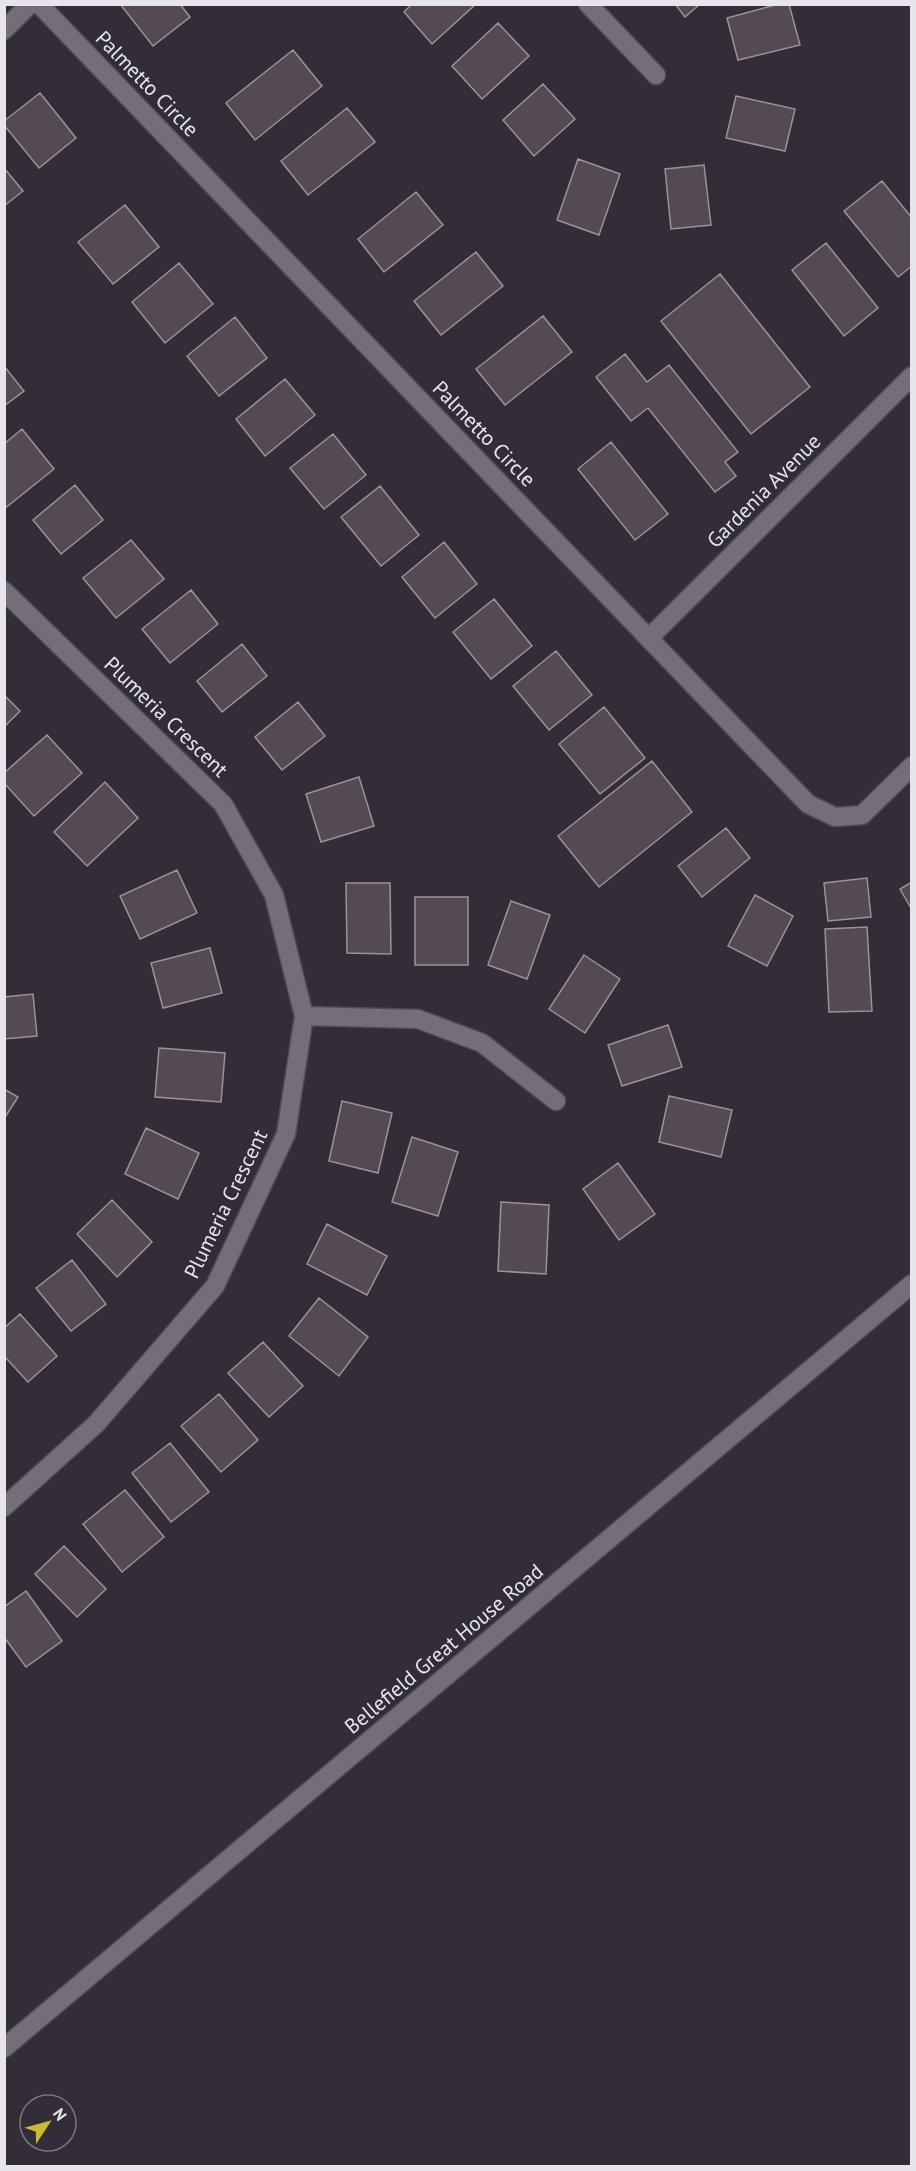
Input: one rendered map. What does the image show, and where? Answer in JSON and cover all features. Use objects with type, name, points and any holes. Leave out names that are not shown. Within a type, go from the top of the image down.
[{"type":"street","points":[[4,30],[30,4]]},
{"type":"street","name":"Palmetto Circle","points":[[39,4],[808,804],[835,818],[862,815],[912,766]]},
{"type":"street","points":[[588,4],[656,75]]},
{"type":"street","name":"Gardenia Avenue","points":[[649,638],[912,376]]},
{"type":"street","name":"Plumeria Crescent","points":[[4,591],[223,804],[274,895],[304,1016],[286,1134],[215,1286],[96,1424],[4,1507]]},
{"type":"street","points":[[304,1016],[418,1019],[482,1043],[555,1101]]},
{"type":"street","name":"Bellefield Great House Road","points":[[4,2048],[912,1284]]},
{"type":"building","points":[[120,4],[180,4],[190,17],[153,46]]},
{"type":"building","points":[[412,4],[476,4],[432,44],[404,12]]},
{"type":"building","points":[[675,4],[700,4],[685,17]]},
{"type":"building","points":[[779,4],[789,4],[800,45],[738,60],[727,18]]},
{"type":"building","points":[[498,23],[529,56],[482,99],[452,66]]},
{"type":"building","points":[[293,50],[322,86],[255,140],[226,103]]},
{"type":"building","points":[[543,84],[575,119],[534,156],[503,120]]},
{"type":"building","points":[[40,93],[76,138],[39,168],[4,125],[4,121]]},
{"type":"building","points":[[736,96],[795,109],[785,151],[726,138]]},
{"type":"building","points":[[347,108],[375,142],[308,195],[281,161]]},
{"type":"building","points":[[578,159],[620,174],[599,235],[557,220]]},
{"type":"building","points":[[704,165],[711,225],[671,229],[665,169]]},
{"type":"building","points":[[4,168],[23,191],[4,206]]},
{"type":"building","points":[[882,181],[912,218],[912,266],[898,277],[844,211]]},
{"type":"building","points":[[416,192],[443,225],[384,272],[358,239]]},
{"type":"building","points":[[125,205],[159,247],[113,284],[78,242]]},
{"type":"building","points":[[826,243],[878,308],[844,336],[792,270]]},
{"type":"building","points":[[476,252],[503,286],[441,335],[414,301]]},
{"type":"building","points":[[179,263],[213,304],[165,343],[132,302]]},
{"type":"building","points":[[720,274],[810,387],[751,434],[661,321]]},
{"type":"building","points":[[543,316],[572,352],[505,405],[476,369]]},
{"type":"building","points":[[235,317],[267,358],[219,396],[187,356]]},
{"type":"building","points":[[625,354],[647,382],[669,365],[738,452],[725,462],[736,476],[715,492],[648,408],[631,421],[596,377]]},
{"type":"building","points":[[4,366],[24,391],[4,406]]},
{"type":"building","points":[[285,379],[315,415],[265,456],[236,419]]},
{"type":"building","points":[[22,429],[54,469],[4,509],[4,444]]},
{"type":"building","points":[[333,434],[366,475],[324,509],[290,468]]},
{"type":"building","points":[[611,442],[668,514],[635,540],[578,469]]},
{"type":"building","points":[[75,485],[103,520],[61,554],[33,520]]},
{"type":"building","points":[[380,486],[419,535],[381,566],[341,517]]},
{"type":"building","points":[[131,540],[164,579],[116,618],[83,578]]},
{"type":"building","points":[[444,542],[477,584],[435,618],[402,577]]},
{"type":"building","points":[[191,590],[218,624],[170,663],[142,629]]},
{"type":"building","points":[[494,599],[532,646],[491,679],[453,632]]},
{"type":"building","points":[[242,644],[267,676],[222,712],[197,681]]},
{"type":"building","points":[[556,651],[592,695],[549,730],[513,686]]},
{"type":"building","points":[[4,695],[20,711],[4,727]]},
{"type":"building","points":[[298,702],[325,736],[282,770],[255,737]]},
{"type":"building","points":[[604,707],[645,758],[600,794],[559,744]]},
{"type":"building","points":[[47,735],[82,773],[34,816],[4,783],[4,773]]},
{"type":"building","points":[[652,761],[692,812],[599,887],[558,836]]},
{"type":"building","points":[[359,777],[374,826],[321,842],[306,794]]},
{"type":"building","points":[[105,782],[138,818],[87,866],[54,832]]},
{"type":"building","points":[[726,828],[750,858],[702,897],[678,866]]},
{"type":"building","points":[[177,870],[197,913],[140,939],[120,896]]},
{"type":"building","points":[[867,878],[871,917],[828,921],[824,883]]},
{"type":"building","points":[[912,882],[912,910],[900,889]]},
{"type":"building","points":[[346,883],[390,883],[391,954],[347,953]]},
{"type":"building","points":[[755,895],[793,916],[767,966],[728,946]]},
{"type":"building","points":[[415,897],[468,897],[468,965],[415,965]]},
{"type":"building","points":[[511,901],[550,915],[527,979],[488,965]]},
{"type":"building","points":[[867,927],[872,1011],[829,1012],[825,929]]},
{"type":"building","points":[[210,948],[222,993],[163,1008],[151,963]]},
{"type":"building","points":[[584,955],[620,979],[585,1033],[549,1009]]},
{"type":"building","points":[[33,994],[37,1036],[4,1039],[4,997]]},
{"type":"building","points":[[668,1025],[682,1067],[622,1086],[608,1045]]},
{"type":"building","points":[[159,1048],[225,1053],[221,1102],[155,1097]]},
{"type":"building","points":[[4,1089],[18,1097],[4,1119]]},
{"type":"building","points":[[669,1096],[732,1110],[721,1157],[659,1142]]},
{"type":"building","points":[[342,1101],[392,1113],[378,1173],[329,1161]]},
{"type":"building","points":[[146,1128],[199,1153],[178,1199],[125,1174]]},
{"type":"building","points":[[412,1137],[458,1152],[438,1216],[392,1202]]},
{"type":"building","points":[[618,1163],[655,1214],[619,1240],[583,1189]]},
{"type":"building","points":[[112,1200],[152,1242],[117,1277],[77,1234]]},
{"type":"building","points":[[501,1202],[549,1205],[546,1274],[498,1271]]},
{"type":"building","points":[[327,1224],[387,1256],[367,1295],[307,1264]]},
{"type":"building","points":[[72,1260],[106,1304],[71,1331],[36,1288]]},
{"type":"building","points":[[319,1298],[368,1337],[339,1376],[289,1336]]},
{"type":"building","points":[[20,1314],[57,1356],[28,1382],[4,1356],[4,1328]]},
{"type":"building","points":[[263,1342],[303,1386],[269,1417],[228,1373]]},
{"type":"building","points":[[219,1394],[258,1440],[221,1472],[181,1426]]},
{"type":"building","points":[[170,1443],[209,1492],[171,1522],[132,1473]]},
{"type":"building","points":[[125,1490],[164,1537],[122,1572],[83,1524]]},
{"type":"building","points":[[64,1546],[106,1589],[77,1617],[35,1574]]},
{"type":"building","points":[[26,1591],[62,1641],[26,1667],[4,1637],[4,1607]]}]
